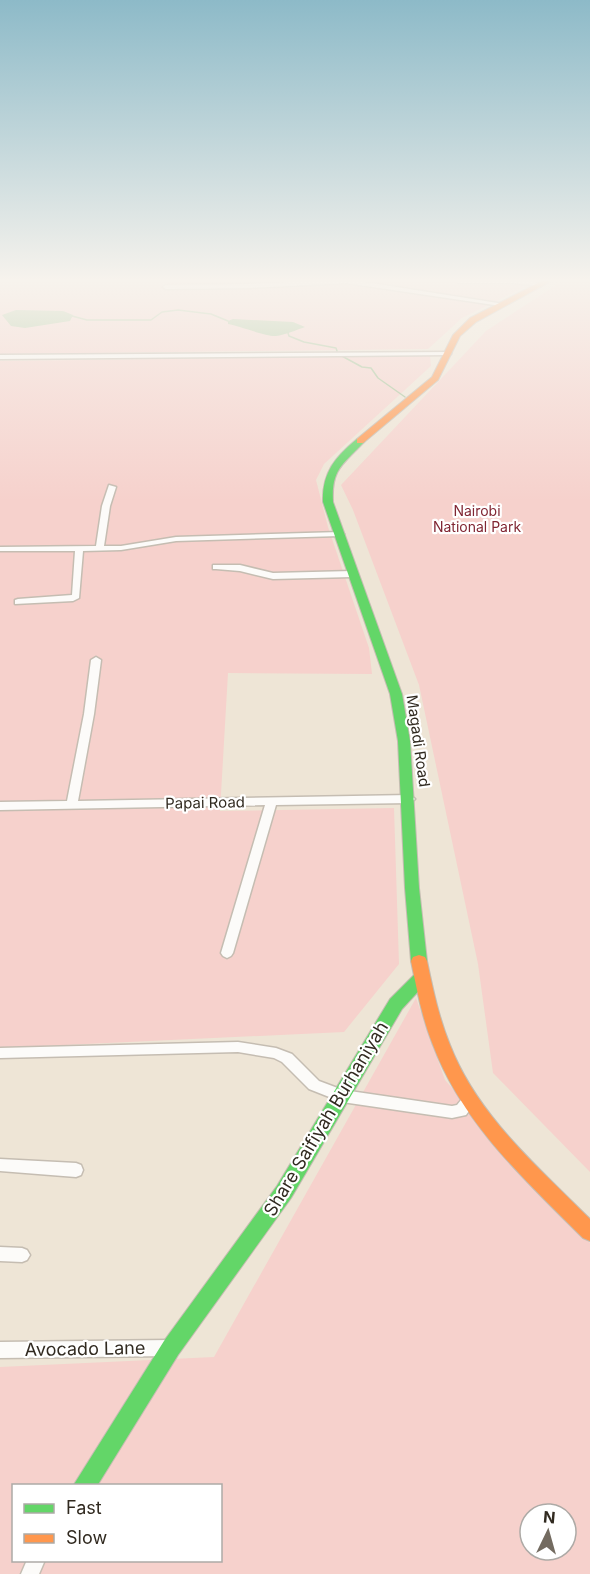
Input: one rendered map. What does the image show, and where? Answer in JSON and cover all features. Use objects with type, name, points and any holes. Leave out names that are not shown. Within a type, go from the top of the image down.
[{"type":"main road","name":"Magadi Road","points":[[449,353],[435,378],[346,452],[333,466],[328,478],[328,502],[396,694],[410,799],[420,980],[443,1054],[469,1101],[501,1140],[590,1232]]},
{"type":"main road","name":"Share Saifiyah Burhaniyah","points":[[85,1484],[171,1348],[284,1192],[396,1004],[420,980]]},
{"type":"street","points":[[0,357],[323,353]]},
{"type":"street","points":[[100,548],[106,506],[112,487]]},
{"type":"street","points":[[0,549],[129,547],[176,539],[340,534]]},
{"type":"street","points":[[18,602],[76,596],[79,548]]},
{"type":"street","points":[[216,567],[240,568],[273,576],[352,574]]},
{"type":"street","points":[[72,805],[89,714],[96,660]]},
{"type":"street","name":"Papai Road","points":[[0,806],[410,799]]},
{"type":"street","points":[[227,953],[272,801]]},
{"type":"street","points":[[0,1053],[205,1046],[246,1048],[276,1053],[286,1058],[309,1081],[342,1096],[452,1113],[461,1111],[469,1101]]},
{"type":"street","points":[[0,1165],[76,1170]]},
{"type":"street","points":[[0,1254],[22,1255]]},
{"type":"street","name":"Avocado Lane","points":[[0,1350],[171,1348]]},
{"type":"green space","name":"Nairobi National Park","points":[[465,353],[590,353],[590,1172],[493,1073],[478,964],[419,685],[353,510],[341,485]]},
{"type":"green space","points":[[430,356],[431,366],[324,464],[316,480],[328,527],[369,648],[372,674],[228,673],[220,811],[394,808],[399,964],[344,1032],[0,1048],[0,361]]},
{"type":"green space","points":[[416,998],[445,1080],[590,1243],[590,1574],[0,1574],[0,1367],[214,1357]]},
{"type":"waterway","points":[[340,355],[362,367],[371,368],[378,378],[405,397]]},
{"type":"traffic: fast","points":[[360,441],[334,467],[328,482],[328,502],[396,694],[404,741],[412,888],[419,961]]},
{"type":"traffic: fast","points":[[85,1484],[171,1348],[284,1192],[396,1004],[420,979]]},
{"type":"traffic: slow","points":[[360,441],[435,378],[448,353]]},
{"type":"traffic: slow","points":[[419,961],[428,1007],[442,1046],[459,1081],[479,1113],[529,1171],[590,1232]]}]
